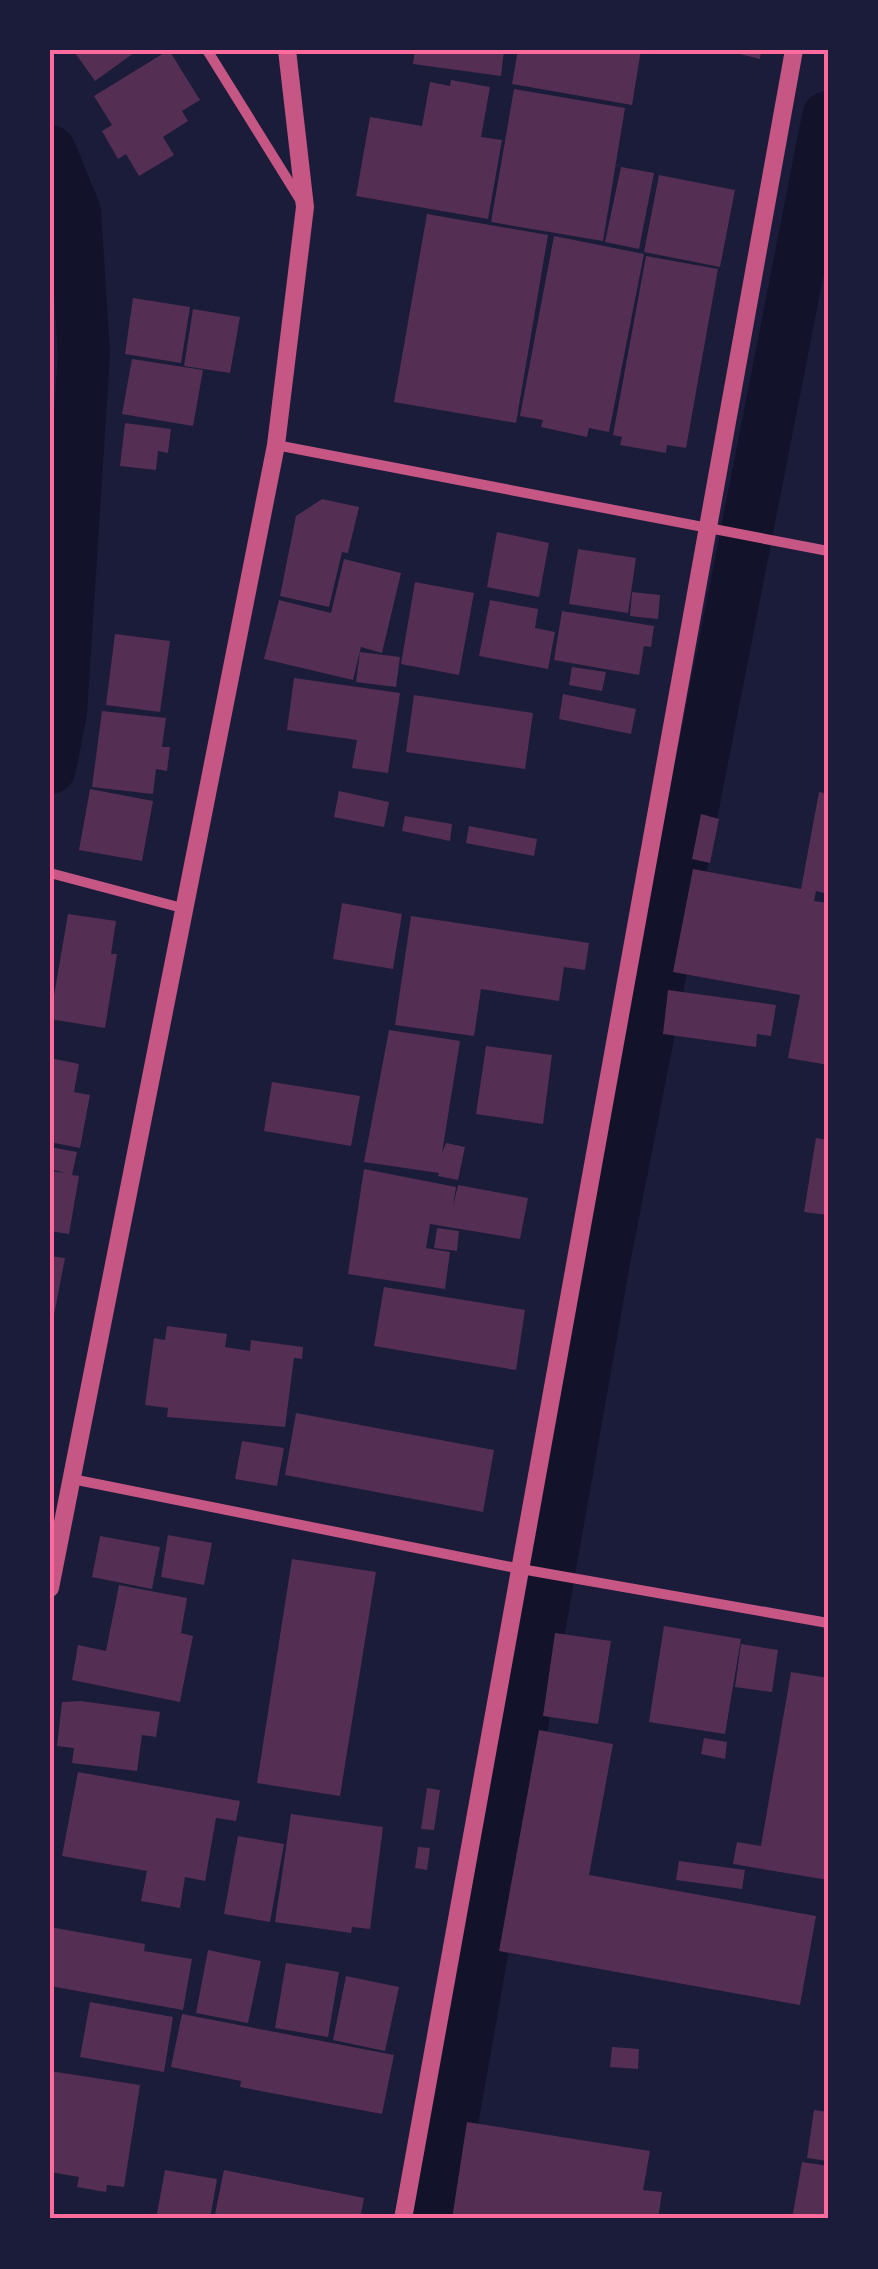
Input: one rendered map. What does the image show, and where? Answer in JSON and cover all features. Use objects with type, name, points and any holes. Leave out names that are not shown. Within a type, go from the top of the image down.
[{"type":"street","points":[[207,50],[305,208]]},
{"type":"street","points":[[50,1588],[276,445],[305,208],[286,50]]},
{"type":"street","points":[[403,2219],[794,50]]},
{"type":"street","points":[[276,445],[828,552]]},
{"type":"street","points":[[50,874],[182,908]]},
{"type":"street","points":[[72,1479],[521,1569],[828,1623]]},
{"type":"building","points":[[73,50],[138,50],[95,81]]},
{"type":"building","points":[[169,50],[200,100],[182,111],[188,121],[163,137],[174,155],[139,176],[126,154],[118,159],[102,131],[112,125],[94,96]]},
{"type":"building","points":[[415,50],[504,50],[501,76],[413,64]]},
{"type":"building","points":[[518,50],[641,50],[632,105],[512,84]]},
{"type":"building","points":[[723,50],[761,50],[760,59]]},
{"type":"building","points":[[451,80],[490,87],[481,137],[502,140],[488,219],[356,196],[370,117],[422,126],[430,82],[450,86]]},
{"type":"building","points":[[514,89],[625,108],[603,241],[491,222]]},
{"type":"building","points":[[621,167],[654,173],[639,249],[605,242]]},
{"type":"building","points":[[659,175],[735,190],[720,267],[644,252]]},
{"type":"building","points":[[427,214],[548,235],[516,423],[394,402]]},
{"type":"building","points":[[554,236],[644,254],[609,432],[589,428],[587,437],[541,427],[543,420],[520,416]]},
{"type":"building","points":[[646,256],[718,269],[686,448],[667,445],[666,453],[620,445],[622,437],[613,435]]},
{"type":"building","points":[[133,298],[190,307],[181,363],[125,354]]},
{"type":"building","points":[[193,309],[240,317],[230,373],[184,366]]},
{"type":"building","points":[[132,359],[203,370],[193,426],[122,414]]},
{"type":"building","points":[[125,423],[171,429],[168,453],[158,451],[156,470],[120,466]]},
{"type":"building","points":[[322,499],[359,507],[348,553],[342,552],[329,607],[280,596],[296,516]]},
{"type":"building","points":[[497,532],[549,543],[539,597],[487,587]]},
{"type":"building","points":[[578,549],[636,558],[628,613],[569,604]]},
{"type":"building","points":[[344,559],[401,573],[382,653],[361,647],[353,680],[264,659],[279,600],[331,613]]},
{"type":"building","points":[[415,582],[474,593],[459,675],[401,664]]},
{"type":"building","points":[[632,592],[660,595],[658,619],[630,616]]},
{"type":"building","points":[[490,600],[538,609],[535,628],[555,632],[548,669],[479,656]]},
{"type":"building","points":[[562,611],[654,626],[651,647],[644,646],[639,675],[554,660]]},
{"type":"building","points":[[115,634],[170,641],[160,712],[106,705]]},
{"type":"building","points":[[360,652],[400,657],[396,687],[356,682]]},
{"type":"building","points":[[572,667],[606,672],[602,691],[569,685]]},
{"type":"building","points":[[294,678],[400,693],[388,773],[352,768],[357,740],[287,730]]},
{"type":"building","points":[[563,694],[636,709],[631,734],[559,719]]},
{"type":"building","points":[[414,695],[533,713],[525,769],[406,752]]},
{"type":"building","points":[[102,711],[166,718],[162,747],[170,747],[167,771],[156,769],[153,794],[92,787]]},
{"type":"building","points":[[90,789],[153,801],[142,861],[79,850]]},
{"type":"building","points":[[339,791],[389,802],[384,827],[334,817]]},
{"type":"building","points":[[819,792],[828,794],[828,894],[816,891],[814,901],[828,903],[828,1065],[788,1058],[800,995],[673,972],[693,869],[801,889]]},
{"type":"building","points":[[701,814],[719,819],[710,863],[692,859]]},
{"type":"building","points":[[405,816],[452,824],[450,841],[402,831]]},
{"type":"building","points":[[469,826],[537,839],[534,856],[466,843]]},
{"type":"building","points":[[342,903],[402,914],[393,969],[333,959]]},
{"type":"building","points":[[68,914],[116,921],[111,954],[117,954],[105,1028],[50,1019]]},
{"type":"building","points":[[411,916],[589,943],[585,970],[564,967],[559,1001],[481,989],[474,1036],[395,1025]]},
{"type":"building","points":[[668,990],[776,1005],[771,1036],[757,1034],[756,1047],[663,1034]]},
{"type":"building","points":[[389,1030],[460,1041],[442,1153],[446,1143],[465,1147],[458,1180],[438,1176],[439,1173],[364,1162]]},
{"type":"building","points":[[486,1046],[552,1055],[543,1124],[476,1114]]},
{"type":"building","points":[[50,1058],[79,1064],[74,1092],[90,1095],[80,1148],[50,1142]]},
{"type":"building","points":[[272,1082],[360,1096],[351,1146],[264,1131]]},
{"type":"building","points":[[816,1138],[828,1140],[828,1215],[804,1212]]},
{"type":"building","points":[[50,1147],[77,1152],[72,1175],[79,1176],[69,1234],[50,1231],[50,1171],[66,1173],[50,1169]]},
{"type":"building","points":[[364,1169],[456,1187],[453,1207],[458,1185],[528,1198],[520,1239],[430,1224],[426,1248],[450,1252],[445,1289],[348,1274]]},
{"type":"building","points":[[437,1228],[459,1231],[457,1251],[434,1248]]},
{"type":"building","points":[[50,1256],[65,1258],[52,1325],[50,1325]]},
{"type":"building","points":[[384,1287],[525,1310],[516,1370],[374,1346]]},
{"type":"building","points":[[167,1326],[227,1334],[225,1347],[250,1351],[251,1340],[303,1347],[302,1359],[294,1358],[285,1427],[167,1417],[168,1408],[145,1405],[154,1338],[165,1340]]},
{"type":"building","points":[[296,1413],[494,1450],[483,1512],[285,1475]]},
{"type":"building","points":[[242,1441],[284,1448],[277,1486],[235,1479]]},
{"type":"building","points":[[168,1535],[212,1543],[204,1585],[161,1577]]},
{"type":"building","points":[[100,1536],[160,1547],[152,1589],[92,1577]]},
{"type":"building","points":[[292,1559],[376,1572],[340,1796],[257,1783]]},
{"type":"building","points":[[119,1585],[187,1598],[181,1633],[193,1636],[180,1702],[72,1680],[78,1645],[106,1651]]},
{"type":"building","points":[[664,1626],[741,1639],[725,1734],[649,1722]]},
{"type":"building","points":[[555,1633],[611,1641],[598,1724],[543,1716]]},
{"type":"building","points":[[741,1644],[778,1650],[772,1692],[735,1687]]},
{"type":"building","points":[[791,1672],[828,1678],[828,1880],[733,1864],[737,1842],[761,1846]]},
{"type":"building","points":[[62,1702],[160,1712],[156,1737],[142,1735],[137,1771],[72,1763],[74,1748],[57,1746]]},
{"type":"building","points":[[539,1730],[613,1744],[589,1875],[816,1916],[800,2005],[499,1951]]},
{"type":"building","points":[[704,1738],[727,1742],[725,1759],[701,1754]]},
{"type":"building","points":[[78,1772],[240,1801],[236,1821],[216,1818],[205,1881],[185,1877],[180,1908],[141,1901],[147,1871],[62,1856]]},
{"type":"building","points":[[427,1788],[440,1790],[434,1830],[421,1829]]},
{"type":"building","points":[[291,1814],[383,1827],[370,1929],[352,1927],[351,1933],[275,1922]]},
{"type":"building","points":[[238,1836],[284,1844],[270,1922],[224,1914]]},
{"type":"building","points":[[418,1847],[430,1848],[427,1870],[415,1868]]},
{"type":"building","points":[[679,1861],[745,1870],[742,1889],[676,1880]]},
{"type":"building","points":[[50,1927],[145,1944],[144,1951],[192,1959],[183,2010],[50,1986]]},
{"type":"building","points":[[208,1950],[261,1961],[248,2023],[196,2013]]},
{"type":"building","points":[[286,1963],[339,1972],[328,2037],[275,2028]]},
{"type":"building","points":[[346,1976],[399,1987],[385,2051],[333,2040]]},
{"type":"building","points":[[90,2002],[173,2017],[164,2072],[80,2057]]},
{"type":"building","points":[[182,2014],[394,2055],[382,2114],[240,2087],[241,2081],[171,2067]]},
{"type":"building","points":[[612,2047],[639,2049],[638,2069],[610,2067]]},
{"type":"building","points":[[50,2071],[140,2085],[124,2187],[107,2185],[106,2192],[77,2187],[79,2177],[50,2172]]},
{"type":"building","points":[[814,2110],[828,2112],[828,2161],[807,2158]]},
{"type":"building","points":[[467,2122],[650,2151],[643,2190],[662,2192],[658,2219],[452,2219]]},
{"type":"building","points":[[802,2162],[828,2166],[828,2219],[792,2219]]},
{"type":"building","points":[[165,2170],[217,2179],[210,2219],[156,2219]]},
{"type":"building","points":[[224,2170],[364,2198],[360,2219],[214,2219]]},
{"type":"waterway","points":[[435,2219],[604,1261],[828,117]]},
{"type":"waterway","points":[[50,151],[75,212],[84,354],[61,712],[50,768]]}]
